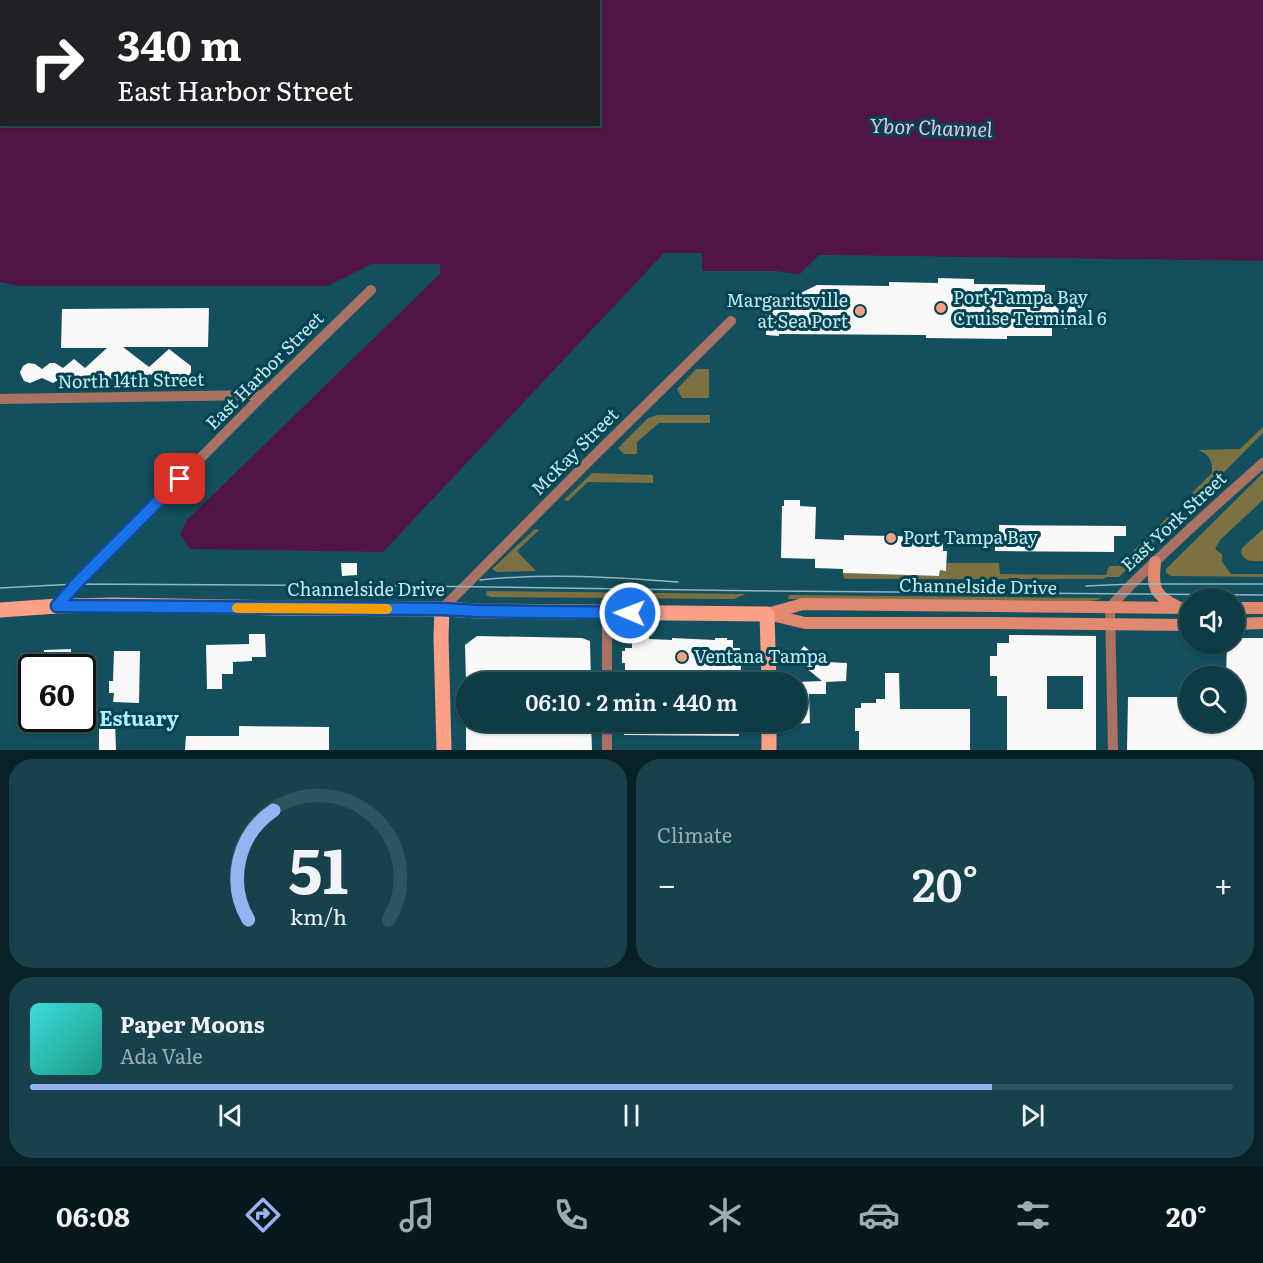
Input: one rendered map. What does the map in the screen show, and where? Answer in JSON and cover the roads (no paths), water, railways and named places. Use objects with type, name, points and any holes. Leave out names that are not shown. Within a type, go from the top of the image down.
[{"type":"main road","points":[[1155,562],[1154,584],[1158,594],[1171,604],[1179,606]]},
{"type":"main road","name":"Channelside Drive","points":[[767,614],[803,604],[1179,608]]},
{"type":"main road","name":"Channelside Drive","points":[[0,610],[57,606],[442,609],[767,614],[805,623],[1179,625]]},
{"type":"main road","points":[[1245,608],[1263,608]]},
{"type":"main road","points":[[442,609],[444,750]]},
{"type":"main road","points":[[767,614],[769,672]]},
{"type":"main road","points":[[1245,624],[1263,623]]},
{"type":"main road","points":[[769,732],[770,750]]},
{"type":"street","name":"East Harbor Street","points":[[57,606],[263,395],[371,290]]},
{"type":"street","name":"McKay Street","points":[[442,609],[732,321]]},
{"type":"street","name":"North 14th Street","points":[[0,399],[263,395]]},
{"type":"street","name":"East York Street","points":[[1110,608],[1120,594],[1263,463]]},
{"type":"street","points":[[1110,608],[1113,750]]},
{"type":"street","points":[[607,612],[607,672]]},
{"type":"street","points":[[607,732],[607,750]]},
{"type":"water","name":"Ybor Channel","points":[[600,0],[1263,0],[1263,261],[820,255],[800,274],[775,271],[702,271],[702,253],[664,253],[383,552],[190,549],[180,534],[187,520],[440,274],[440,264],[372,264],[327,286],[20,286],[0,282],[0,126],[600,126]]},
{"type":"tram line","points":[[480,580],[555,576],[678,582]]},
{"type":"tram line","points":[[0,588],[76,584],[1263,595]]},
{"type":"tram line","points":[[1086,586],[1263,584]]},
{"type":"place","name":"Port Tampa Bay Cruise Terminal 6","points":[[941,308]]},
{"type":"place","name":"Margaritsville at Sea Port","points":[[860,311]]},
{"type":"place","name":"Port Tampa Bay","points":[[891,538]]},
{"type":"place","name":"Ventana Tampa","points":[[682,657]]},
{"type":"district","name":"Estuary","points":[[139,719]]}]
